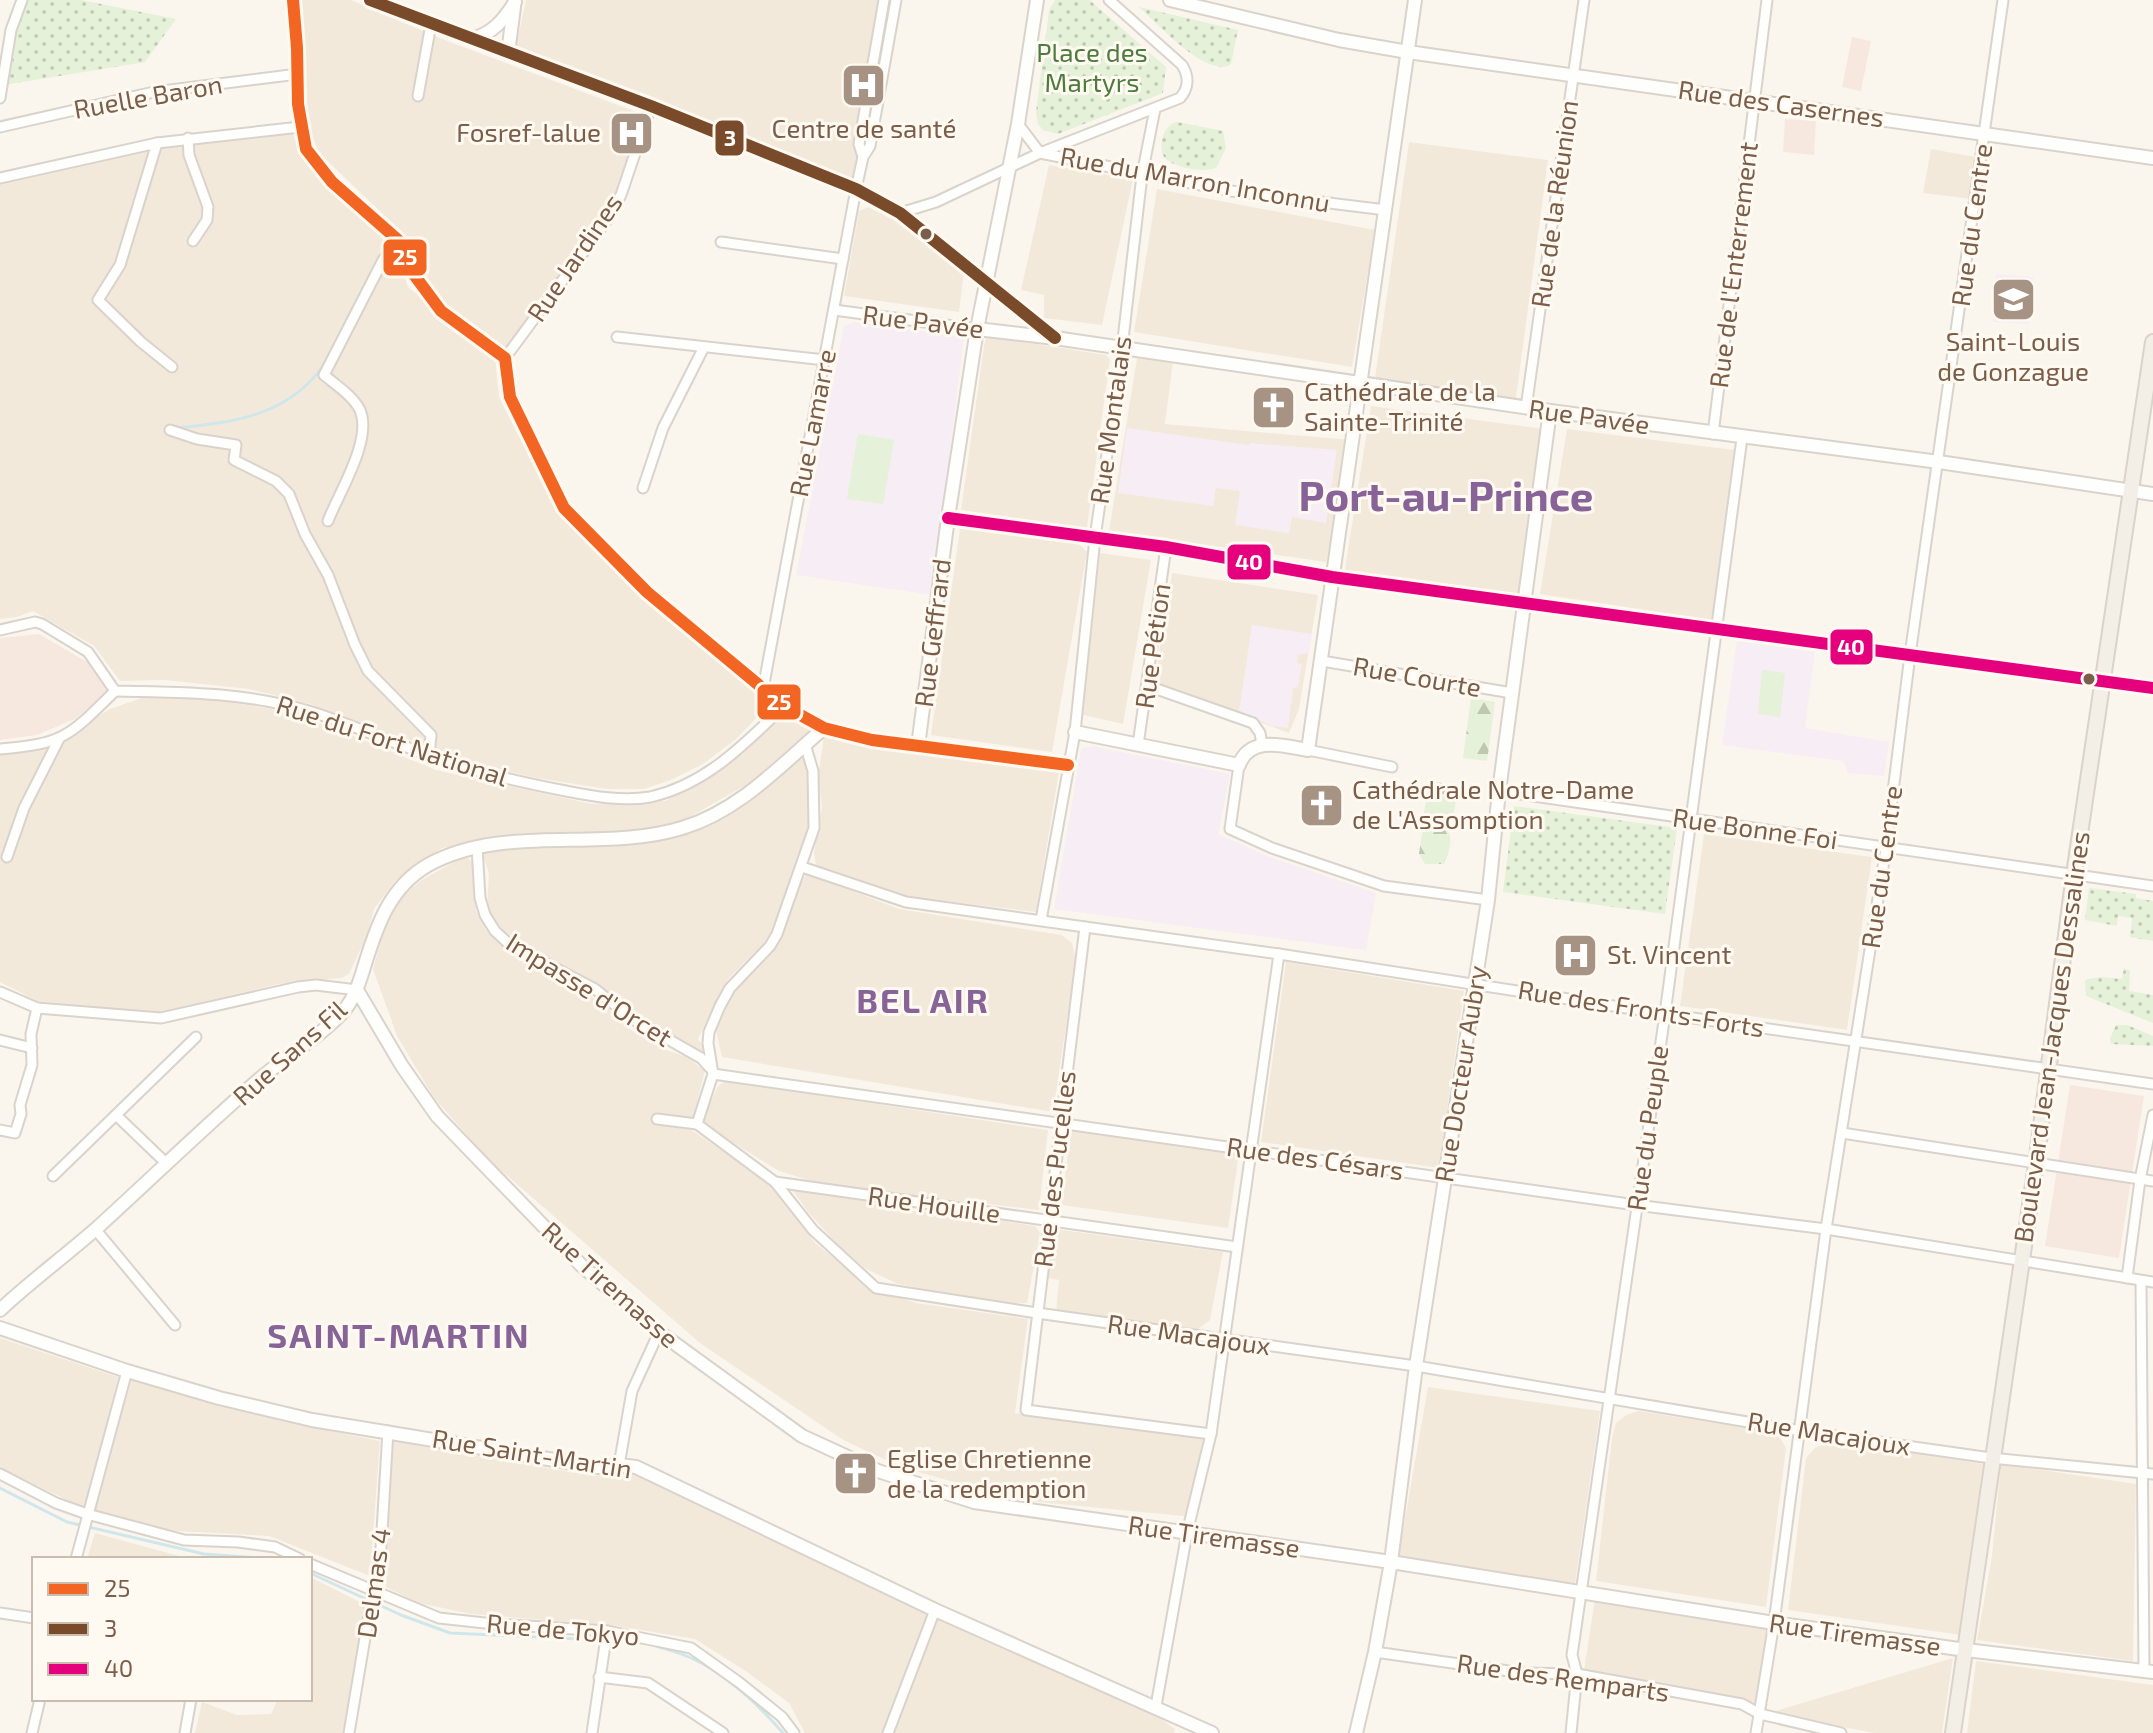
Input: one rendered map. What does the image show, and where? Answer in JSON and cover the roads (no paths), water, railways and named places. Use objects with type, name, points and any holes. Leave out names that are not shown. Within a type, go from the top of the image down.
[{"type":"main road","name":"Boulevard Jean-Jacques Dessalines","points":[[1953,1733],[2036,1164],[2074,874],[2153,342]]},
{"type":"street","points":[[0,98],[11,30],[22,0]]},
{"type":"street","points":[[293,0],[300,127],[306,149],[332,182],[398,240],[409,268],[441,311],[505,358],[510,397],[564,508],[647,592],[784,706],[824,728],[872,740],[1068,765]]},
{"type":"street","points":[[370,0],[651,106],[856,189],[900,213],[1055,338]]},
{"type":"street","name":"Rue Lamarre","points":[[863,157],[859,144],[884,0]]},
{"type":"street","name":"Rue Lamarre","points":[[763,689],[856,189],[863,157],[870,146],[896,0]]},
{"type":"street","name":"Rue Geffrard","points":[[918,746],[977,329],[1018,124],[1037,0]]},
{"type":"street","points":[[900,213],[936,202],[1040,153],[1180,98],[1187,85],[1187,75],[1182,65],[1109,0]]},
{"type":"street","name":"Rue des Casernes","points":[[1170,0],[1339,40],[1408,52],[2153,158]]},
{"type":"street","points":[[1308,750],[1415,0]]},
{"type":"street","name":"Rue de la Réunion","points":[[1526,408],[1584,0]]},
{"type":"street","name":"Rue de l'Enterrement","points":[[1713,434],[1767,0]]},
{"type":"street","name":"Rue du Centre","points":[[1756,1733],[1801,1431],[1826,1229],[1886,848],[1910,655],[2003,0]]},
{"type":"street","points":[[472,39],[497,27],[515,1]]},
{"type":"street","points":[[508,53],[515,1]]},
{"type":"street","points":[[418,96],[431,24]]},
{"type":"street","name":"Ruelle Baron","points":[[0,127],[154,92],[298,74]]},
{"type":"street","name":"Rue Jardines","points":[[505,358],[605,223],[621,195],[651,106]]},
{"type":"street","name":"Rue Montalais","points":[[1041,920],[1075,732],[1095,538],[1142,175],[1155,109]]},
{"type":"street","name":"Rue du Marron Inconnu","points":[[1018,124],[1040,153],[1231,191],[1386,210]]},
{"type":"street","points":[[0,178],[157,143],[300,127]]},
{"type":"street","points":[[188,138],[189,155],[208,207],[207,220],[193,241]]},
{"type":"street","points":[[157,143],[120,265],[98,300],[172,367]]},
{"type":"street","points":[[328,521],[355,459],[362,418],[359,407],[324,375],[383,260],[398,240]]},
{"type":"street","points":[[721,242],[843,259]]},
{"type":"street","name":"Rue Pavée","points":[[834,310],[1055,338],[1526,408],[1939,462],[2153,494]]},
{"type":"street","points":[[617,337],[825,360]]},
{"type":"street","points":[[643,488],[663,428],[704,347]]},
{"type":"street","name":"Rue Docteur Aubry","points":[[1356,1733],[1391,1562],[1416,1366],[1488,900],[1499,791],[1550,411]]},
{"type":"street","points":[[170,430],[197,439],[236,445],[234,460],[276,481],[289,494],[305,534],[328,575],[368,671],[431,735],[429,755]]},
{"type":"street","name":"Rue du Peuple","points":[[1571,1733],[1577,1674],[1572,1655],[1719,630],[1742,438]]},
{"type":"street","points":[[948,518],[1166,547],[1332,577],[2153,688]]},
{"type":"street","name":"Rue Pétion","points":[[1138,745],[1166,547]]},
{"type":"street","points":[[0,630],[35,622],[42,624],[88,652],[115,691],[75,730],[59,739],[39,746],[0,749]]},
{"type":"street","name":"Rue Courte","points":[[1322,661],[1512,693]]},
{"type":"street","points":[[1148,686],[1245,718],[1258,727],[1262,745]]},
{"type":"street","name":"Rue du Fort National","points":[[115,691],[253,697],[313,713],[473,770],[600,796],[649,797],[677,788],[710,771],[742,747],[784,706]]},
{"type":"street","name":"Rue Sans Fil","points":[[0,1310],[262,1078],[342,1013],[357,990],[378,920],[394,894],[425,866],[465,848],[648,837],[684,828],[722,811],[763,782],[824,728]]},
{"type":"street","points":[[1075,732],[1239,765]]},
{"type":"street","points":[[7,857],[30,795],[59,739]]},
{"type":"street","points":[[657,1119],[697,1124],[713,1074],[709,1032],[720,1006],[737,979],[770,946],[802,867],[814,828],[815,800],[813,771],[805,744]]},
{"type":"street","points":[[1392,767],[1308,750],[1262,745],[1246,752],[1239,765],[1230,829],[1272,848],[1384,886],[1488,900]]},
{"type":"street","name":"Rue Bonne Foi","points":[[1499,791],[2153,886]]},
{"type":"street","name":"Impasse d'Orcet","points":[[477,847],[480,898],[485,915],[495,931],[509,944],[595,989],[631,1018],[701,1058],[713,1074]]},
{"type":"street","name":"Rue des Fronts-Forts","points":[[802,867],[906,902],[1279,954],[1665,1014],[2153,1084]]},
{"type":"street","name":"Rue des Pucelles","points":[[1085,927],[1026,1410],[1211,1434]]},
{"type":"street","points":[[1156,1706],[1187,1533],[1211,1434],[1279,954]]},
{"type":"street","points":[[0,992],[37,1008],[161,1018],[298,987],[316,985],[357,990]]},
{"type":"street","name":"Rue Tiremasse","points":[[357,990],[402,1066],[437,1116],[582,1266],[659,1332],[802,1436],[878,1471],[974,1502],[1391,1562],[1774,1623],[2148,1672]]},
{"type":"street","points":[[0,1130],[15,1133],[21,1114],[20,1105],[32,1065],[31,1034],[37,1008]]},
{"type":"street","points":[[53,1176],[196,1037]]},
{"type":"street","points":[[0,1040],[32,1048]]},
{"type":"street","name":"Rue des Césars","points":[[713,1074],[1636,1205],[1826,1229],[2153,1282]]},
{"type":"street","points":[[116,1115],[167,1164]]},
{"type":"street","points":[[2127,1278],[2140,1180],[2153,1115]]},
{"type":"street","name":"Rue Macajoux","points":[[697,1124],[775,1182],[813,1230],[876,1288],[1416,1366],[1801,1431],[1991,1458],[2148,1474]]},
{"type":"street","points":[[1842,1133],[2153,1181]]},
{"type":"street","name":"Rue Houille","points":[[775,1182],[1237,1247]]},
{"type":"street","points":[[95,1229],[175,1325]]},
{"type":"street","points":[[2141,1281],[2148,1474],[2148,1672]]},
{"type":"street","name":"Rue Saint-Martin","points":[[0,1328],[127,1371],[219,1398],[312,1420],[597,1467],[619,1465],[646,1472],[935,1610],[1156,1706],[1189,1729],[1212,1733]]},
{"type":"street","points":[[619,1465],[632,1391],[659,1332]]},
{"type":"street","points":[[77,1557],[127,1371]]},
{"type":"street","name":"Delmas 4","points":[[349,1733],[380,1564],[388,1431]]},
{"type":"street","points":[[0,1474],[56,1503],[87,1514],[184,1540],[275,1547],[296,1557]]},
{"type":"street","name":"Rue de Tokyo","points":[[312,1565],[373,1594],[439,1618],[607,1631],[691,1648],[751,1691],[782,1717],[794,1733]]},
{"type":"street","points":[[888,1733],[935,1610]]},
{"type":"street","points":[[0,1613],[32,1618]]},
{"type":"street","points":[[592,1733],[607,1631]]},
{"type":"street","name":"Rue des Remparts","points":[[1375,1652],[1523,1673],[1577,1674],[1742,1704],[1760,1714],[1841,1733]]},
{"type":"street","points":[[599,1677],[648,1683],[723,1733]]},
{"type":"street","points":[[32,1733],[40,1701]]},
{"type":"street","points":[[185,1733],[191,1701]]},
{"type":"waterway","points":[[343,328],[378,260]]},
{"type":"waterway","points":[[177,428],[221,423],[280,404],[297,393],[327,360]]},
{"type":"waterway","points":[[0,1488],[67,1522],[204,1554],[245,1557]]},
{"type":"waterway","points":[[312,1574],[368,1600]]},
{"type":"waterway","points":[[375,1603],[450,1633],[601,1640]]},
{"type":"waterway","points":[[609,1641],[645,1643]]},
{"type":"waterway","points":[[653,1645],[685,1655],[715,1671],[752,1701],[783,1733]]},
{"type":"place","name":"Centre de santé","points":[[864,86]]},
{"type":"place","name":"Fosref-lalue","points":[[632,133]]},
{"type":"place","name":"Saint-Louis de Gonzague","points":[[2013,299]]},
{"type":"place","name":"Cathédrale de la Sainte-Trinité","points":[[1273,407]]},
{"type":"place","name":"Cathédrale Notre-Dame de L'Assomption","points":[[1321,805]]},
{"type":"place","name":"St. Vincent","points":[[1576,955]]},
{"type":"place","name":"Eglise Chretienne de la redemption","points":[[856,1474]]},
{"type":"district","name":"Port-au-Prince","points":[[1446,496]]},
{"type":"district","name":"BEL AIR","points":[[923,1001]]},
{"type":"district","name":"SAINT-MARTIN","points":[[399,1336]]},
{"type":"park label","name":"Place des Martyrs","points":[[1092,68]]}]
